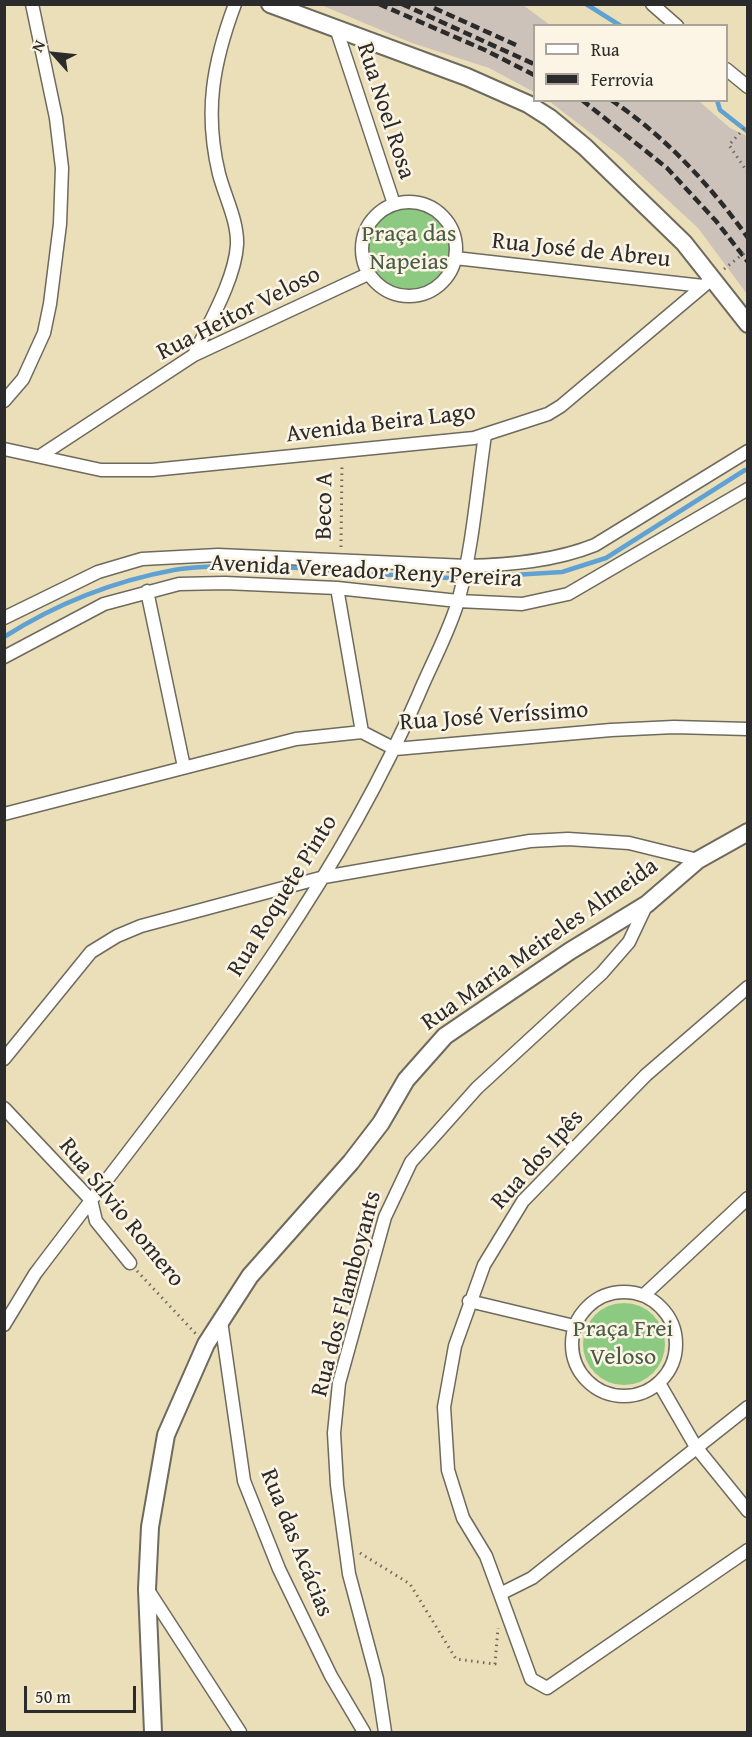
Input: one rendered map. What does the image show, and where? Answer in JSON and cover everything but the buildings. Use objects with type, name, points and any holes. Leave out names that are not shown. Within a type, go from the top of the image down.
[{"type":"street","points":[[4,400],[23,379],[44,333],[60,224],[63,180],[57,128],[32,4]]},
{"type":"street","points":[[194,355],[232,270],[237,248],[236,231],[219,173],[214,138],[212,93],[219,49],[235,4]]},
{"type":"street","points":[[270,4],[337,31],[467,77],[536,109],[585,147],[684,243],[714,278],[747,324]]},
{"type":"street","points":[[652,4],[666,8],[676,24]]},
{"type":"street","name":"Rua Noel Rosa","points":[[337,31],[394,204]]},
{"type":"street","points":[[728,71],[747,87]]},
{"type":"street","points":[[421,203],[445,218],[452,230],[454,258],[441,282],[430,291],[403,296],[389,292],[368,273],[363,261],[364,233],[371,220],[394,204],[421,203]]},
{"type":"street","name":"Rua José de Abreu","points":[[454,258],[714,278]]},
{"type":"street","name":"Rua Heitor Veloso","points":[[40,456],[194,355],[368,273]]},
{"type":"street","name":"Avenida Beira Lago","points":[[4,449],[101,470],[152,470],[342,453],[474,438],[548,414],[561,406],[714,278]]},
{"type":"street","name":"Rua Roquete Pinto","points":[[4,1325],[35,1274],[236,1012],[324,877],[395,748],[458,601],[467,566],[485,435]]},
{"type":"street","name":"Avenida Vereador Reny Pereira","points":[[4,618],[98,572],[142,559],[218,555],[467,566],[507,565],[555,557],[595,545],[747,453]]},
{"type":"street","name":"Avenida Vereador Reny Pereira","points":[[4,657],[104,604],[179,584],[225,583],[337,588],[458,601],[522,604],[568,594],[747,489]]},
{"type":"street","points":[[4,814],[296,739],[362,732],[337,588]]},
{"type":"street","points":[[147,591],[184,767]]},
{"type":"street","name":"Rua José Veríssimo","points":[[362,732],[395,748],[611,730],[674,727],[747,729]]},
{"type":"street","name":"Rua Maria Meireles Almeida","points":[[153,1732],[147,1588],[150,1527],[166,1435],[206,1344],[250,1276],[351,1162],[381,1123],[406,1080],[445,1036],[570,951],[647,904],[698,860],[747,832]]},
{"type":"street","points":[[4,1059],[99,945],[141,926],[324,877],[489,846],[530,841],[577,839],[629,843],[698,860]]},
{"type":"street","name":"Rua dos Flamboyants","points":[[385,1732],[377,1679],[349,1574],[337,1485],[335,1443],[339,1383],[385,1217],[399,1183],[411,1162],[477,1088],[544,1028],[618,956],[632,936],[647,904]]},
{"type":"street","name":"Rua dos Ipês","points":[[500,1594],[486,1556],[463,1518],[448,1470],[444,1407],[455,1346],[469,1301],[484,1265],[523,1201],[646,1075],[747,987]]},
{"type":"street","name":"Rua Sílvio Romero","points":[[4,1108],[91,1200],[96,1221],[130,1263]]},
{"type":"street","points":[[644,1295],[747,1198]]},
{"type":"street","points":[[628,1291],[644,1295],[664,1311],[675,1334],[676,1352],[670,1369],[659,1383],[644,1392],[627,1396],[609,1395],[593,1387],[581,1375],[573,1360],[571,1343],[574,1326],[583,1311],[595,1300],[611,1293],[628,1291]]},
{"type":"street","points":[[469,1301],[574,1326]]},
{"type":"street","name":"Rua das Acácias","points":[[221,1321],[244,1481],[284,1580],[331,1676],[364,1732]]},
{"type":"street","points":[[659,1383],[696,1447],[747,1511]]},
{"type":"street","points":[[747,1407],[532,1578],[500,1594],[531,1679],[547,1688],[747,1550]]},
{"type":"street","points":[[147,1588],[240,1732]]},
{"type":"path","points":[[747,124],[729,145],[747,173]]},
{"type":"path","points":[[714,278],[747,250]]},
{"type":"path","name":"Beco A","points":[[340,559],[342,453]]},
{"type":"path","name":"Rua Sílvio Romero","points":[[130,1263],[206,1344]]},
{"type":"path","points":[[345,1541],[370,1561],[410,1584],[456,1659],[495,1664],[500,1594]]},
{"type":"shaded area","points":[[321,5],[523,5],[549,24],[533,24],[533,91],[489,68],[412,43]]},
{"type":"shaded area","points":[[550,102],[700,102],[730,128],[747,136],[747,294],[698,228],[619,155]]},
{"type":"green space","name":"Praça das Napeias","points":[[400,205],[418,205],[434,212],[446,224],[453,240],[453,258],[446,274],[434,286],[418,293],[400,293],[384,286],[372,274],[365,258],[365,240],[372,224],[384,212]]},
{"type":"green space","name":"Praça Frei Veloso","points":[[624,1303],[640,1306],[653,1315],[662,1328],[665,1344],[662,1360],[653,1373],[640,1382],[624,1385],[608,1382],[595,1373],[586,1360],[583,1344],[586,1328],[595,1315],[608,1306]]},
{"type":"waterway","points":[[586,4],[618,24]]},
{"type":"waterway","points":[[718,102],[720,110],[748,132]]},
{"type":"waterway","points":[[480,577],[562,572],[606,558],[745,470]]},
{"type":"waterway","points":[[4,637],[44,614],[86,595],[129,580],[183,569],[217,566],[269,566],[453,578]]},
{"type":"railway","points":[[379,4],[485,50],[533,74]]},
{"type":"railway","points":[[402,4],[533,64]]},
{"type":"railway","points":[[434,8],[516,45]]},
{"type":"railway","points":[[584,102],[667,168],[716,221],[748,262]]},
{"type":"railway","points":[[614,102],[650,129],[686,163],[719,200],[748,238]]}]
